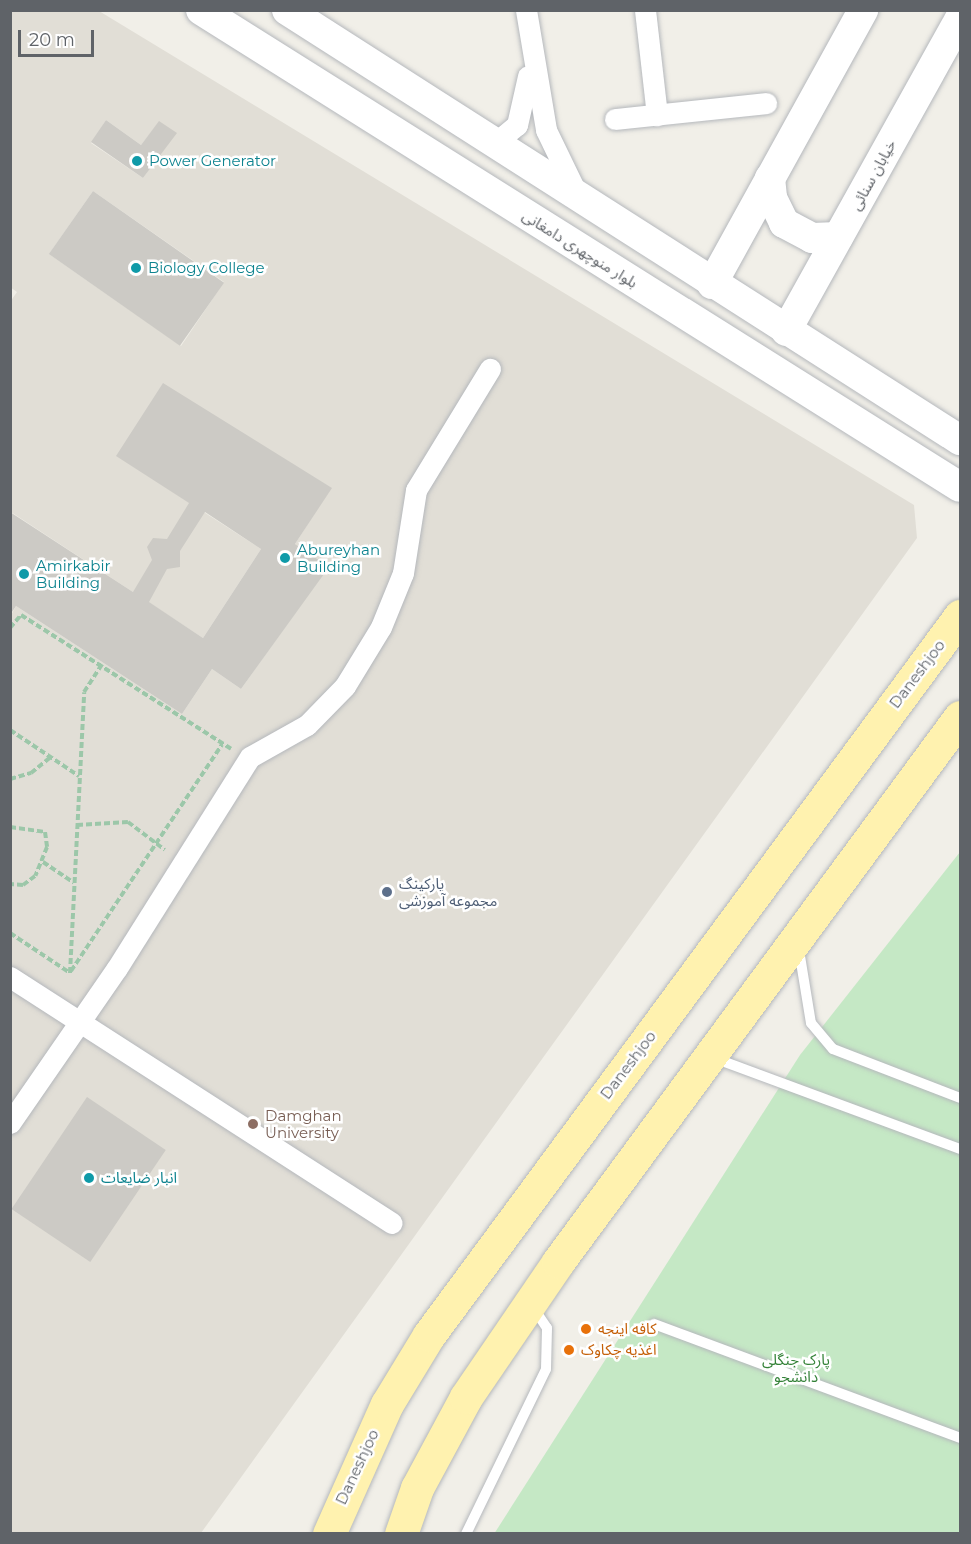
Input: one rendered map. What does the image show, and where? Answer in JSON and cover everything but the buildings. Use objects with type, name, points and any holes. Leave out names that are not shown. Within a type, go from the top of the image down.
[{"type":"main road","name":"Daneshjoo","points":[[329,1533],[387,1404],[429,1335],[960,616]]},
{"type":"main road","points":[[401,1533],[417,1488],[466,1397],[530,1303],[711,1057],[798,934],[960,717]]},
{"type":"street","name":"بلوار منوچهری دامغانی","points":[[201,10],[960,487]]},
{"type":"street","points":[[287,10],[582,201],[960,440]]},
{"type":"street","points":[[525,10],[549,139],[582,201]]},
{"type":"street","points":[[645,10],[657,115]]},
{"type":"street","points":[[712,284],[863,10]]},
{"type":"street","name":"خیابان سنائی","points":[[786,330],[960,19]]},
{"type":"street","points":[[494,144],[512,132],[521,116],[531,51]]},
{"type":"street","points":[[615,119],[766,103]]},
{"type":"street","points":[[770,178],[784,223],[812,238],[838,237]]},
{"type":"street","points":[[10,1123],[76,1020],[117,968],[250,758],[307,725],[345,686],[381,627],[403,573],[416,490],[490,369]]},
{"type":"street","points":[[10,976],[391,1223]]},
{"type":"lane","points":[[798,934],[802,998],[811,1023],[833,1049],[960,1098]]},
{"type":"lane","points":[[711,1057],[960,1149]]},
{"type":"lane","points":[[466,1533],[546,1369],[547,1328],[530,1303]]},
{"type":"lane","points":[[654,1324],[960,1438]]},
{"type":"path","points":[[10,628],[21,615],[222,745],[250,758]]},
{"type":"path","points":[[69,973],[84,692],[101,665]]},
{"type":"path","points":[[10,730],[80,776]]},
{"type":"path","points":[[69,973],[222,745]]},
{"type":"path","points":[[10,779],[31,774],[51,757]]},
{"type":"path","points":[[77,825],[129,822],[183,863]]},
{"type":"path","points":[[10,827],[45,832],[44,862],[23,885],[10,884]]},
{"type":"path","points":[[44,862],[74,884]]},
{"type":"path","points":[[10,933],[69,973]]},
{"type":"shaded area","name":"Damghan University","points":[[10,11],[99,11],[914,505],[917,538],[201,1533],[11,1533],[11,615],[16,606],[182,714],[212,669],[241,689],[328,567],[295,544],[331,488],[163,384],[117,456],[261,549],[203,638],[11,512],[10,302],[17,292],[10,287]],"holes":[[[106,120],[141,145],[159,122],[176,133],[143,178],[91,143]],[[93,191],[224,282],[181,346],[49,254]]]},
{"type":"green space","name":"پارک جنگلی دانشجو","points":[[960,852],[960,1533],[494,1534],[800,1055]]},
{"type":"place","name":"Power Generator","points":[[137,161]]},
{"type":"place","name":"Biology College","points":[[136,268]]},
{"type":"place","name":"Abureyhan Building","points":[[285,558]]},
{"type":"place","name":"Amirkabir Building","points":[[24,574]]},
{"type":"place","name":"پارکینگ مجموعه آموزشی","points":[[387,892]]},
{"type":"place","name":"Damghan University","points":[[253,1124]]},
{"type":"place","name":"انبار ضایعات","points":[[89,1178]]},
{"type":"place","name":"کافه اینجه","points":[[586,1329]]},
{"type":"place","name":"اغذیه چکاوک","points":[[569,1350]]}]
